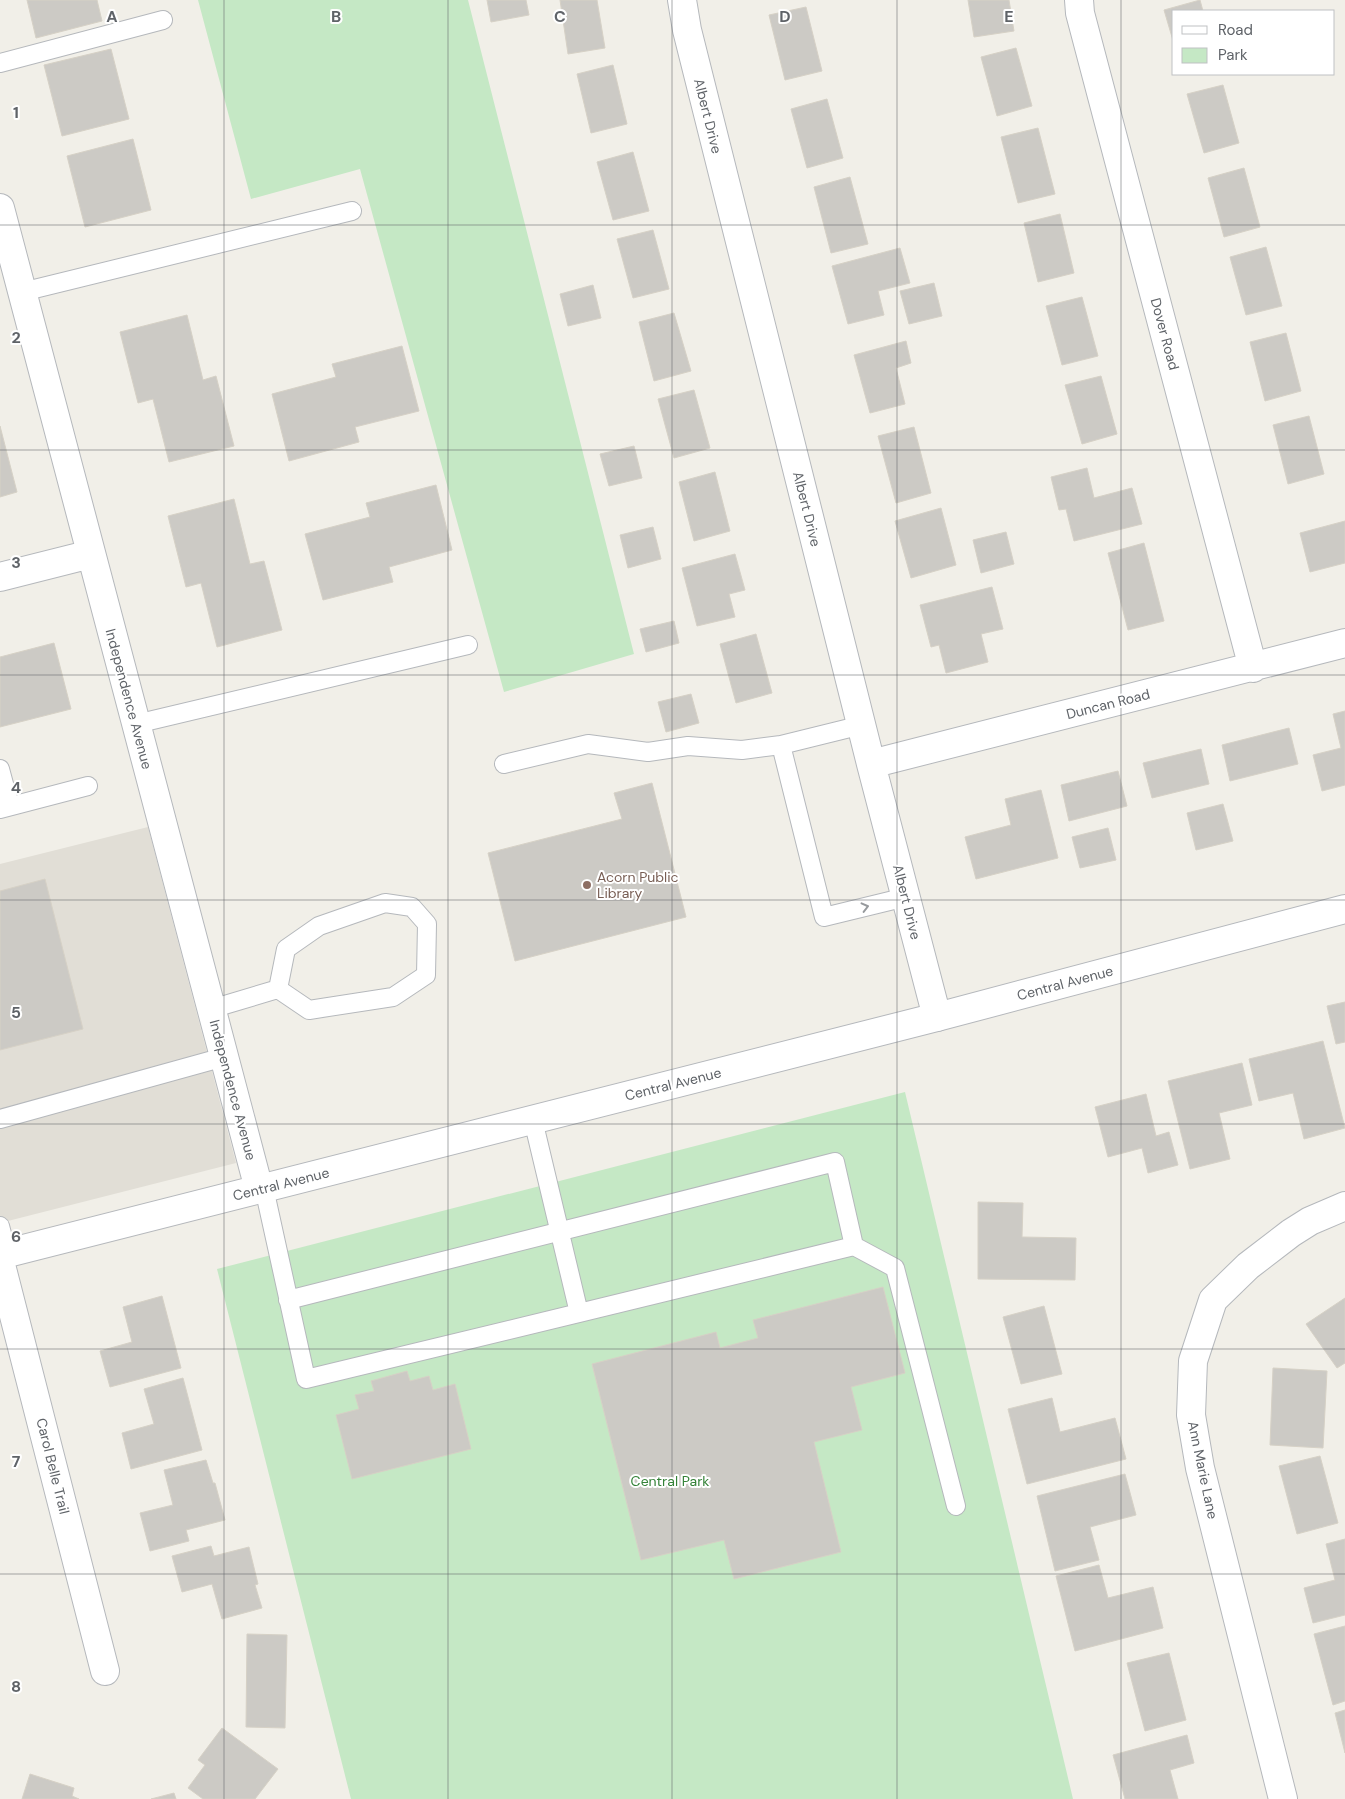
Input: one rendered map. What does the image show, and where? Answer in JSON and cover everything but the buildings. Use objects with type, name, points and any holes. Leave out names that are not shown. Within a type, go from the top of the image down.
[{"type":"street","name":"Albert Drive","points":[[682,0],[689,40],[871,764],[937,1017]]},
{"type":"street","name":"Dover Road","points":[[1079,0],[1080,13],[1253,668]]},
{"type":"street","name":"Independence Avenue","points":[[0,208],[7,262],[22,292],[211,1009],[262,1189]]},
{"type":"street","points":[[0,577],[91,554]]},
{"type":"street","name":"Duncan Road","points":[[871,764],[1345,643]]},
{"type":"street","name":"Central Avenue","points":[[2,1256],[937,1017],[1345,909]]},
{"type":"street","name":"Ann Marie Lane","points":[[1283,1799],[1200,1468],[1191,1415],[1194,1361],[1213,1300],[1248,1266],[1291,1233],[1310,1221],[1345,1206]]},
{"type":"street","name":"Carol Belle Trail","points":[[2,1256],[105,1671]]},
{"type":"lane","points":[[0,62],[163,20]]},
{"type":"lane","points":[[22,292],[352,211]]},
{"type":"lane","points":[[136,724],[468,645]]},
{"type":"lane","points":[[504,764],[588,744],[648,752],[688,746],[742,750],[781,745],[862,725]]},
{"type":"lane","points":[[781,745],[824,917],[906,897]]},
{"type":"lane","points":[[0,769],[5,807],[88,786]]},
{"type":"lane","points":[[385,903],[412,907],[427,924],[426,976],[392,997],[309,1010],[278,989],[286,949],[319,926],[385,903]]},
{"type":"lane","points":[[211,1009],[278,989]]},
{"type":"lane","points":[[0,1119],[224,1057]]},
{"type":"lane","points":[[533,1120],[579,1313]]},
{"type":"lane","points":[[288,1300],[835,1162],[854,1246]]},
{"type":"lane","points":[[262,1189],[306,1378],[854,1246],[895,1268],[956,1506]]},
{"type":"lane","points":[[0,1226],[2,1256]]},
{"type":"shaded area","points":[[148,827],[236,1163],[0,1223],[0,864]]},
{"type":"green space","points":[[198,0],[468,0],[634,654],[504,692],[360,169],[251,199]]},
{"type":"green space","name":"Central Park","points":[[905,1092],[1073,1799],[351,1799],[217,1269]]},
{"type":"place","name":"Acorn Public Library","points":[[587,885]]}]
